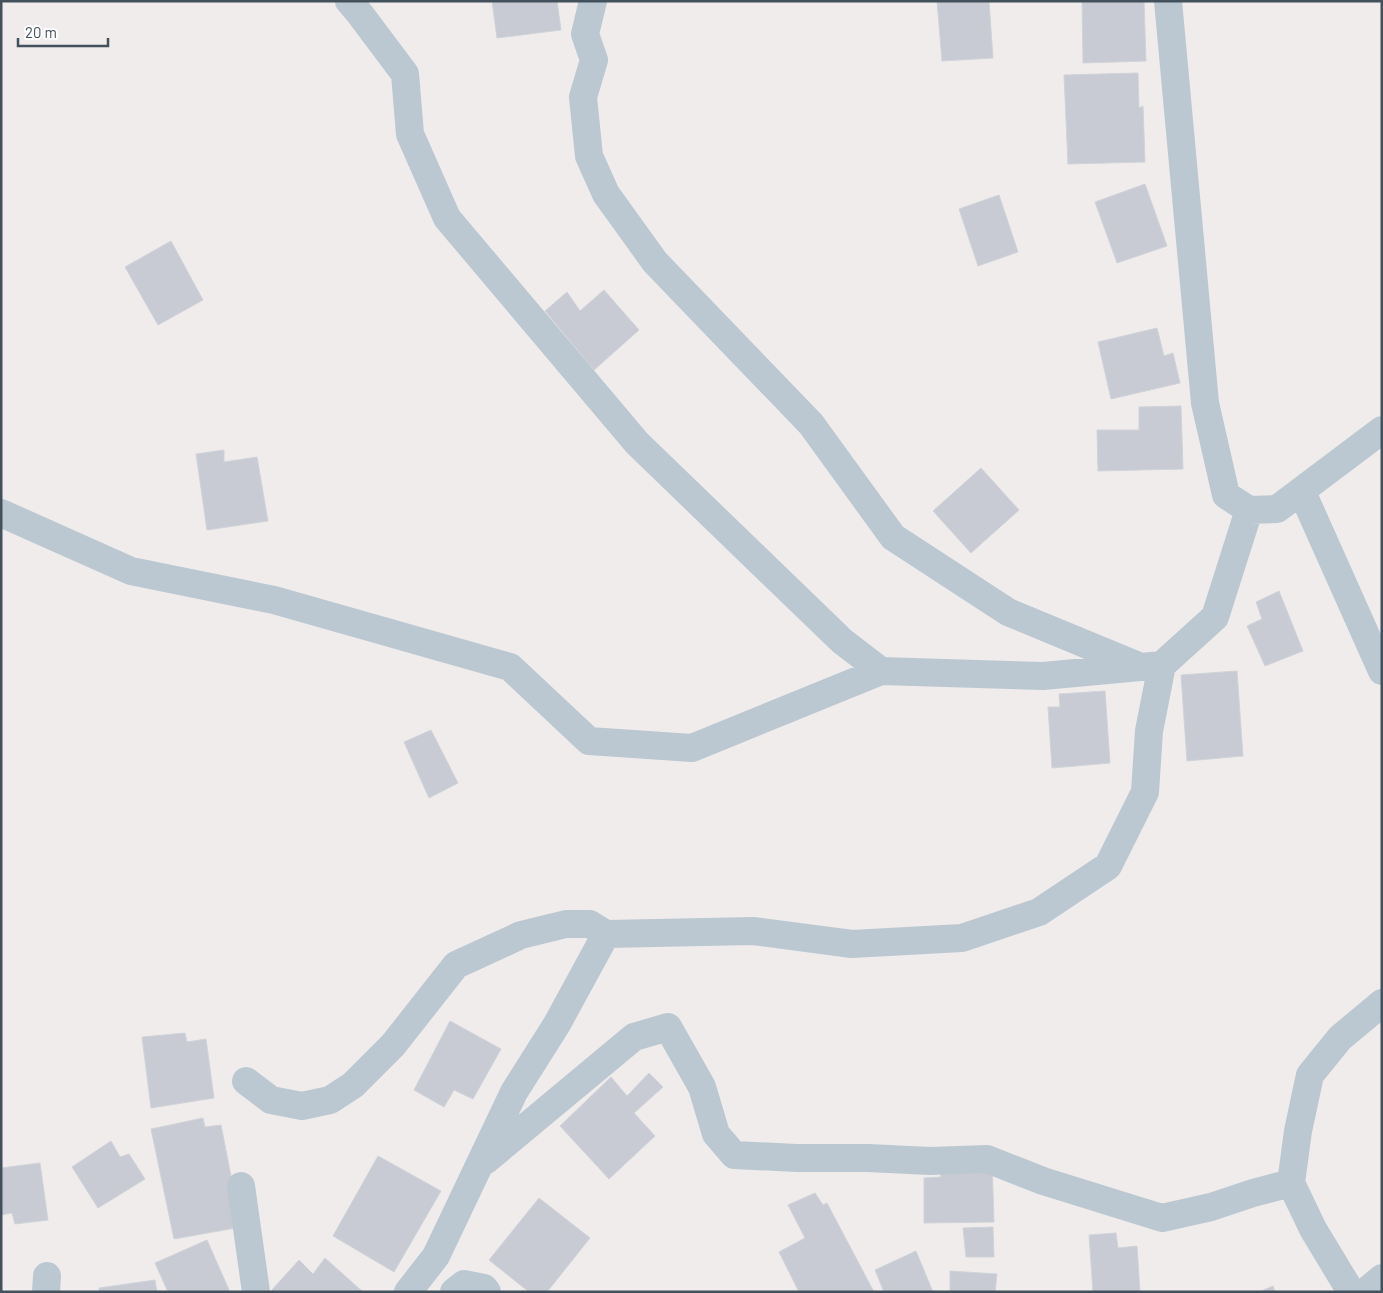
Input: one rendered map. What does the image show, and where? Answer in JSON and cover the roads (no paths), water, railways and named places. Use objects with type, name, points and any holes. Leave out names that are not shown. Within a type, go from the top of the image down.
[{"type":"street","points":[[349,1],[405,74],[410,134],[447,218],[637,444],[842,642],[881,672]]},
{"type":"street","points":[[593,1],[586,34],[594,60],[582,98],[589,156],[606,194],[655,262],[811,424],[893,537],[1008,612],[1151,666]]},
{"type":"street","points":[[1168,1],[1205,402],[1226,496],[1249,510],[1277,509],[1382,430]]},
{"type":"street","points":[[1302,492],[1382,671]]},
{"type":"street","points":[[1,513],[131,571],[274,600],[510,666],[589,742],[692,748],[881,672],[1043,676],[1151,666],[1215,617],[1249,510]]},
{"type":"street","points":[[246,1082],[271,1100],[302,1106],[330,1100],[353,1085],[393,1045],[456,965],[521,935],[566,924],[590,924],[606,934],[753,931],[852,944],[962,938],[1039,912],[1108,866],[1145,792],[1151,666]]},
{"type":"street","points":[[408,1292],[436,1256],[514,1092],[556,1024],[606,934]]},
{"type":"street","points":[[1351,1292],[1314,1229],[1291,1184],[1298,1131],[1310,1075],[1340,1038],[1382,1003]]},
{"type":"street","points":[[478,1166],[634,1037],[668,1027],[702,1087],[716,1134],[734,1155],[930,1161],[987,1159],[1043,1181],[1162,1218],[1211,1207],[1253,1193],[1291,1184]]},
{"type":"street","points":[[241,1186],[256,1292]]},
{"type":"street","points":[[1365,1292],[1382,1278]]},
{"type":"street","points":[[454,1292],[464,1284],[484,1288],[487,1292]]}]
